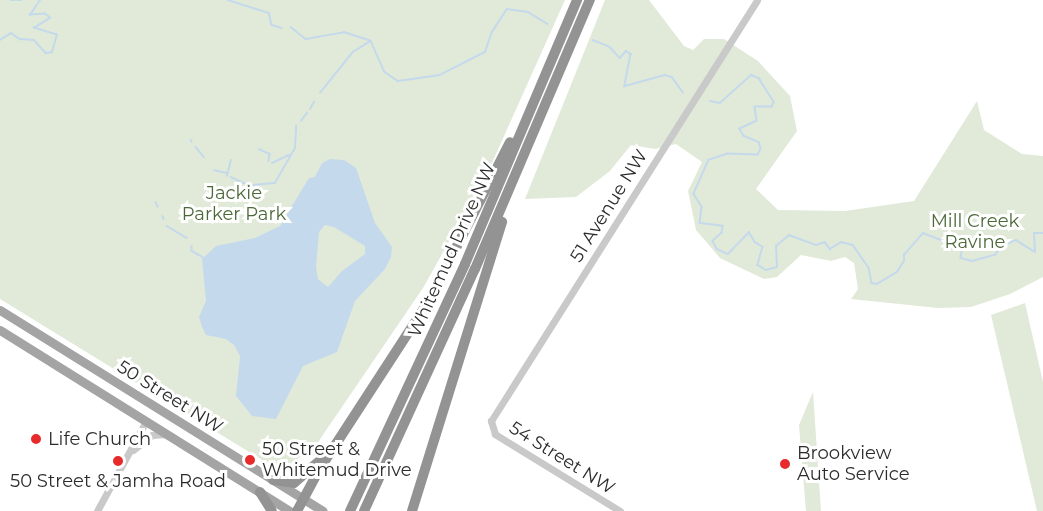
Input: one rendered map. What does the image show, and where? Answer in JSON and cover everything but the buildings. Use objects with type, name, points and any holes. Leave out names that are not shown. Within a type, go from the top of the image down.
[{"type":"highway","name":"Whitemud Drive NW","points":[[350,511],[465,264],[577,0]]},
{"type":"highway","name":"Whitemud Drive NW","points":[[364,511],[518,173],[590,0]]},
{"type":"highway","points":[[297,511],[340,437],[435,290],[554,57]]},
{"type":"highway","points":[[411,511],[518,173]]},
{"type":"highway","points":[[273,480],[288,484],[298,480],[340,437]]},
{"type":"highway","points":[[407,511],[418,484]]},
{"type":"highway","points":[[260,492],[272,511]]},
{"type":"main road","name":"50 Street NW","points":[[0,310],[323,511]]},
{"type":"main road","name":"50 Street NW","points":[[0,330],[290,511]]},
{"type":"main road","points":[[146,421],[155,415],[179,422]]},
{"type":"street","name":"51 Avenue NW","points":[[491,428],[492,418],[757,0]]},
{"type":"street","points":[[97,511],[146,421]]},
{"type":"street","name":"54 Street NW","points":[[491,428],[620,511]]},
{"type":"street","points":[[131,451],[152,435],[167,434]]},
{"type":"green space","name":"Jackie Parker Park","points":[[0,0],[565,0],[487,174],[423,288],[314,448],[288,465],[278,465],[267,463],[0,299]]},
{"type":"green space","name":"Mill Creek Ravine","points":[[605,0],[649,0],[684,46],[693,50],[704,39],[724,39],[758,61],[790,96],[797,131],[756,189],[778,210],[845,211],[914,201],[977,101],[984,130],[1022,154],[1043,156],[1043,277],[1010,294],[971,307],[938,308],[851,299],[858,289],[854,263],[845,257],[831,261],[801,255],[777,277],[764,279],[720,258],[696,230],[688,191],[702,162],[676,144],[655,149],[631,145],[610,171],[576,197],[525,199]]},
{"type":"green space","points":[[1025,303],[1043,382],[1043,511],[1037,511],[991,315]]},
{"type":"green space","points":[[813,392],[821,511],[806,511],[799,425]]},
{"type":"water","points":[[330,159],[344,160],[356,168],[375,223],[392,247],[391,257],[385,269],[355,301],[337,352],[303,366],[276,419],[252,416],[236,396],[240,356],[234,345],[226,339],[206,335],[202,327],[199,317],[206,301],[202,259],[216,246],[255,238],[280,226],[309,178],[315,177],[322,163]],"holes":[[[325,225],[334,227],[365,246],[365,254],[342,271],[328,287],[318,279],[316,267],[319,232]]]},
{"type":"waterway","points":[[11,0],[21,0]]},
{"type":"waterway","points":[[0,40],[11,33],[20,39],[34,40],[46,53],[52,52],[57,35],[34,28],[50,18],[45,14],[30,15],[40,0]]},
{"type":"waterway","points":[[228,0],[269,13],[272,25],[282,28]]},
{"type":"waterway","points":[[291,27],[306,39],[344,32],[371,41],[385,72],[398,81],[440,75],[485,52],[492,32],[507,9],[528,12],[548,24]]},
{"type":"waterway","points":[[593,40],[610,47],[620,58],[626,51],[631,54],[625,86],[665,75],[672,77],[683,92]]},
{"type":"waterway","points":[[320,93],[353,52],[369,42]]},
{"type":"waterway","points":[[710,101],[720,103],[751,75],[759,78],[774,102],[772,107],[755,107],[757,121],[740,129],[744,136],[759,142],[761,149],[758,155],[728,154],[709,160],[694,194],[702,207],[700,223],[723,226],[722,233],[713,241],[717,249],[728,254],[749,232],[755,242],[763,247],[758,265],[766,270],[777,267],[776,246],[789,235],[816,245],[825,242],[830,249],[841,242],[853,245],[869,268],[872,283],[877,284],[897,272],[904,261],[904,255],[923,233],[954,245],[964,242],[961,258],[972,261],[995,255],[1002,246],[1016,240],[1035,252],[1034,233],[1043,233]]},
{"type":"waterway","points":[[310,109],[314,102]]},
{"type":"waterway","points":[[301,121],[307,113]]},
{"type":"waterway","points":[[252,185],[275,183],[295,148],[296,126]]},
{"type":"waterway","points":[[196,147],[204,157]]},
{"type":"waterway","points":[[259,149],[270,154],[269,161]]},
{"type":"waterway","points":[[272,163],[289,155]]},
{"type":"waterway","points":[[227,176],[231,160]]},
{"type":"waterway","points":[[214,170],[227,173]]},
{"type":"waterway","points":[[231,177],[246,184]]},
{"type":"waterway","points":[[156,202],[158,207]]},
{"type":"waterway","points":[[167,226],[187,238]]},
{"type":"waterway","points":[[192,246],[192,251],[203,257]]},
{"type":"place","name":"Life Church","points":[[36,439]]},
{"type":"place","name":"50 Street & Whitemud Drive","points":[[250,460]]},
{"type":"place","name":"50 Street & Jamha Road","points":[[118,461]]},
{"type":"place","name":"Brookview Auto Service","points":[[785,464]]}]
